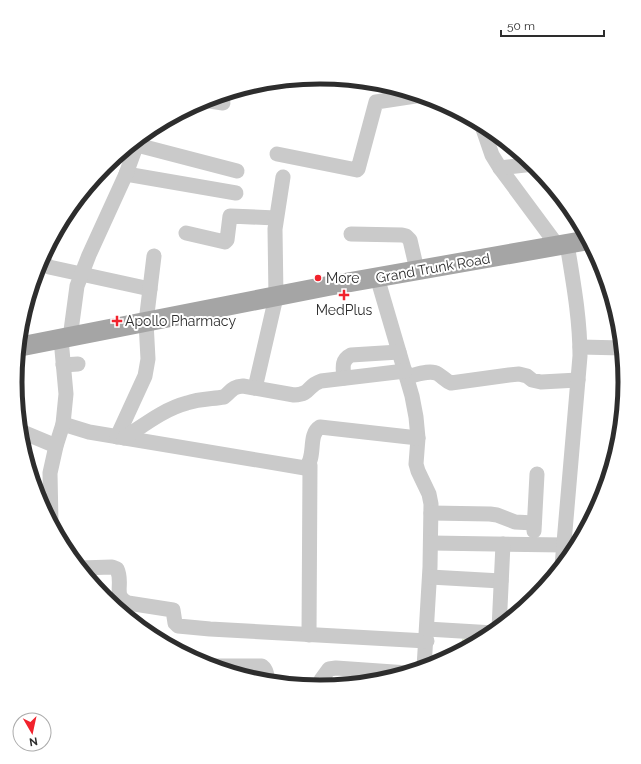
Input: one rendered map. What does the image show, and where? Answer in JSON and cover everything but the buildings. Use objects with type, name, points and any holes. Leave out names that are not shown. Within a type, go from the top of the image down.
[{"type":"main road","name":"Grand Trunk Road","points":[[25,346],[417,270],[583,241]]},
{"type":"street","points":[[277,154],[357,170],[376,102],[409,97]]},
{"type":"street","points":[[217,102],[223,103]]},
{"type":"street","points":[[485,134],[492,155],[500,168],[562,245],[576,305],[580,346],[563,556]]},
{"type":"street","points":[[143,142],[237,171]]},
{"type":"street","points":[[51,509],[50,473],[63,424],[71,365],[65,338],[77,286],[89,255],[126,174],[135,148]]},
{"type":"street","points":[[500,168],[525,165]]},
{"type":"street","points":[[126,174],[236,193]]},
{"type":"street","points":[[255,388],[276,297],[276,218],[283,177]]},
{"type":"street","points":[[186,233],[225,242],[228,240],[230,216],[276,218]]},
{"type":"street","points":[[351,234],[406,236],[410,240],[417,270]]},
{"type":"street","points":[[120,437],[147,369],[148,359],[146,322],[154,256]]},
{"type":"street","points":[[47,265],[49,267],[150,289]]},
{"type":"street","points":[[377,278],[406,374],[416,417],[418,438],[416,464],[429,494],[431,504],[430,577],[425,662]]},
{"type":"street","points":[[580,346],[616,348]]},
{"type":"street","points":[[344,378],[343,363],[351,355],[399,352]]},
{"type":"street","points":[[120,437],[173,408],[186,403],[224,397],[236,386],[294,395],[306,393],[315,383],[344,378],[428,372],[436,373],[451,383],[510,375],[527,376],[532,380],[541,382],[578,380]]},
{"type":"street","points":[[63,424],[89,432],[298,468],[305,468],[310,464]]},
{"type":"street","points":[[309,635],[310,464],[316,430],[320,427],[418,438]]},
{"type":"street","points":[[27,434],[56,446]]},
{"type":"street","points":[[533,544],[537,474]]},
{"type":"street","points":[[431,513],[490,514],[515,522],[534,523]]},
{"type":"street","points":[[431,544],[564,545]]},
{"type":"street","points":[[499,621],[503,544]]},
{"type":"street","points":[[87,568],[112,567],[117,569],[120,582],[119,596],[121,600],[128,603],[173,610],[175,623],[178,626],[309,635],[481,633]]},
{"type":"street","points":[[430,577],[501,581]]},
{"type":"street","points":[[229,666],[262,666],[265,669],[267,676]]},
{"type":"street","points":[[321,680],[325,672],[329,669],[336,668],[391,672]]},
{"type":"green space","points":[[470,635],[478,636],[461,646],[462,639]]},
{"type":"place","name":"More","points":[[318,278]]},
{"type":"place","name":"MedPlus","points":[[344,295]]},
{"type":"place","name":"Apollo Pharmacy","points":[[117,321]]}]
